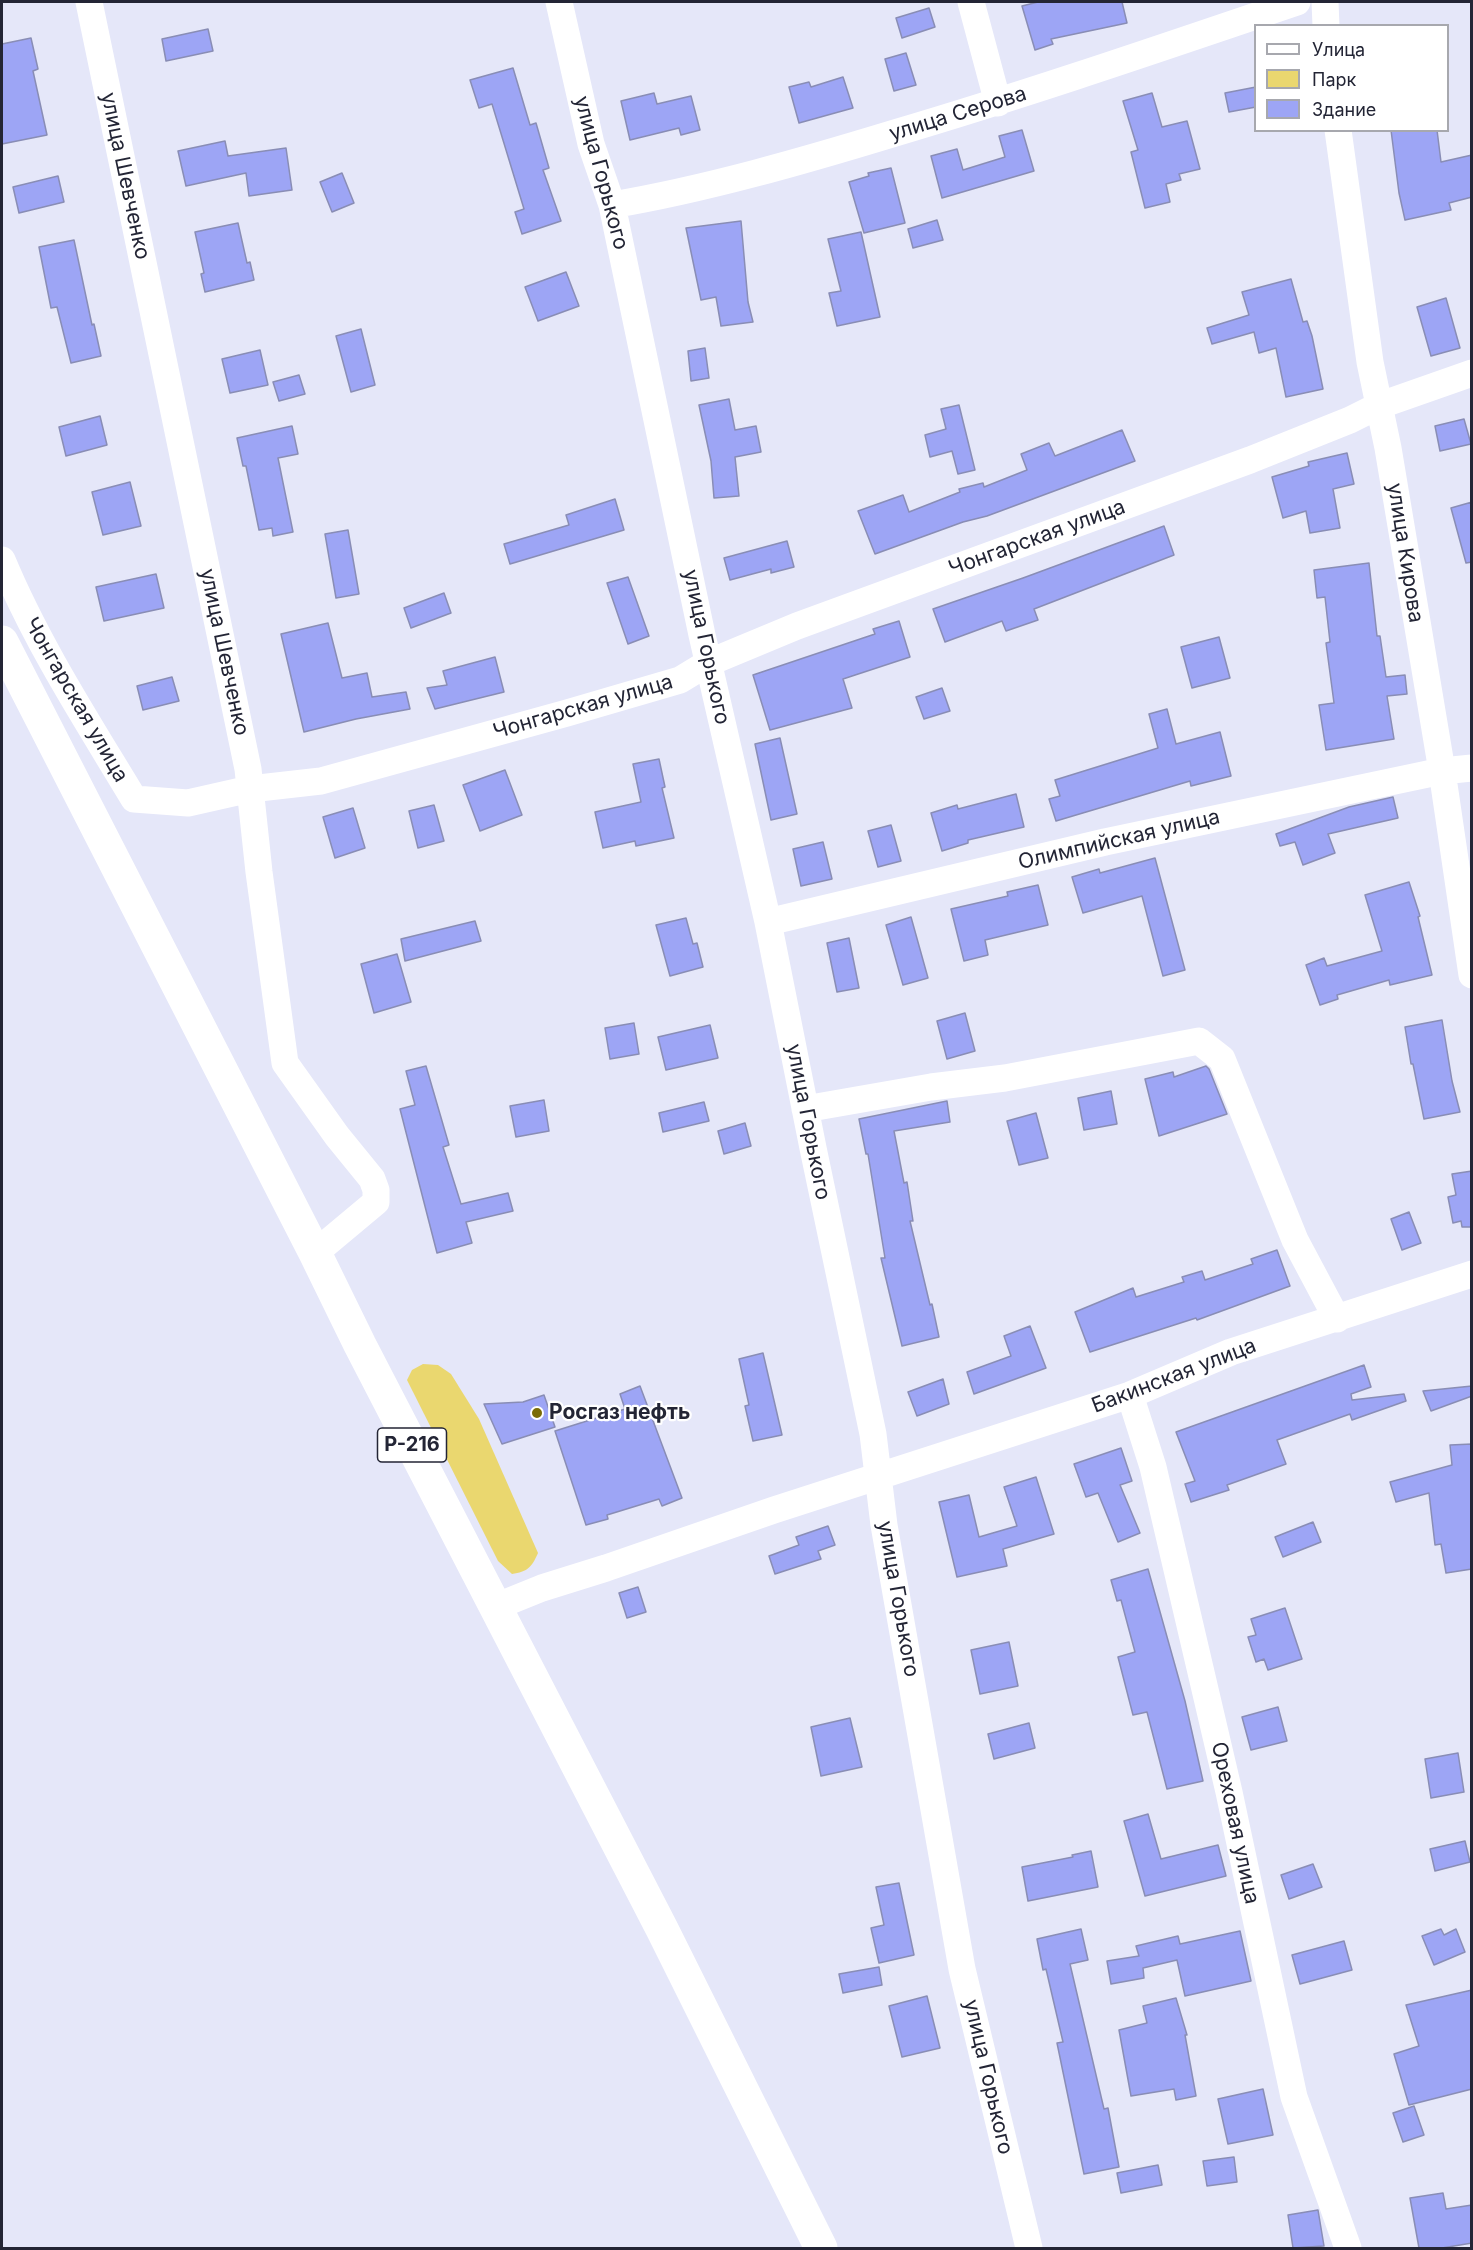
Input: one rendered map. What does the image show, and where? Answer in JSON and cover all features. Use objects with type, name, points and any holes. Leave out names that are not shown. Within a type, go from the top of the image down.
[{"type":"highway","name":"Р-216","points":[[2,642],[360,1345],[662,1929],[821,2248]]},
{"type":"street","name":"улица Шевченко","points":[[89,2],[248,769],[285,1063],[337,1136],[372,1179],[376,1190],[376,1202],[315,1253]]},
{"type":"street","name":"улица Горького","points":[[559,2],[591,144],[612,205],[708,663],[768,921],[873,1434],[877,1478],[962,1969],[1029,2248]]},
{"type":"street","points":[[971,2],[998,103]]},
{"type":"street","name":"улица Серова","points":[[612,205],[647,199],[823,155],[1247,25],[1298,2]]},
{"type":"street","points":[[1325,2],[1326,24]]},
{"type":"street","name":"улица Кирова","points":[[1338,132],[1370,362],[1388,448],[1442,771],[1472,975]]},
{"type":"street","name":"Чонгарская улица","points":[[2,560],[21,605],[70,695],[134,799],[188,803],[250,789],[321,781],[567,714],[680,680],[708,663],[797,626],[1250,460],[1350,420],[1378,406],[1472,373]]},
{"type":"street","name":"Олимпийская улица","points":[[768,921],[1105,842],[1442,771],[1472,768]]},
{"type":"street","points":[[805,1109],[931,1086],[1005,1078],[1199,1041],[1222,1059],[1295,1240],[1337,1319]]},
{"type":"street","name":"Бакинская улица","points":[[495,1607],[542,1588],[774,1510],[1130,1395],[1231,1352],[1472,1274]]},
{"type":"street","name":"Ореховая улица","points":[[1130,1395],[1152,1467],[1229,1792],[1294,2097],[1348,2248]]},
{"type":"green space","points":[[423,1364],[438,1365],[451,1374],[479,1419],[538,1553],[534,1562],[522,1572],[512,1574],[498,1561],[407,1380],[412,1370]]},
{"type":"building","points":[[1038,2],[1122,2],[1127,23],[1051,39],[1053,44],[1035,50],[1022,6]]},
{"type":"building","points":[[929,8],[935,27],[902,38],[896,18]]},
{"type":"building","points":[[208,29],[213,51],[166,61],[162,39]]},
{"type":"building","points":[[31,38],[38,69],[33,71],[47,135],[2,144],[2,44]]},
{"type":"building","points":[[906,53],[916,85],[894,91],[885,59]]},
{"type":"building","points":[[513,68],[530,125],[536,123],[549,168],[543,170],[561,221],[522,234],[515,212],[524,209],[492,104],[479,108],[470,80]]},
{"type":"building","points":[[843,77],[853,108],[799,123],[789,87],[809,82],[811,87]]},
{"type":"building","points":[[1254,87],[1254,107],[1229,112],[1225,93]]},
{"type":"building","points":[[654,93],[657,104],[691,96],[700,130],[681,135],[679,128],[630,140],[621,101]]},
{"type":"building","points":[[1152,93],[1162,127],[1187,121],[1200,169],[1179,174],[1181,180],[1166,184],[1170,202],[1145,208],[1131,152],[1138,150],[1123,101]]},
{"type":"building","points":[[1022,130],[1034,171],[942,198],[931,156],[957,149],[963,170],[1005,157],[999,136]]},
{"type":"building","points":[[1391,132],[1437,132],[1441,162],[1472,155],[1472,197],[1449,203],[1451,210],[1405,220]]},
{"type":"building","points":[[225,141],[228,156],[286,148],[292,190],[249,196],[246,173],[186,186],[178,151]]},
{"type":"building","points":[[891,168],[905,223],[864,233],[849,182],[869,176],[868,173]]},
{"type":"building","points":[[342,173],[354,203],[332,212],[320,182]]},
{"type":"building","points":[[58,176],[64,202],[19,213],[13,187]]},
{"type":"building","points":[[937,220],[943,240],[913,248],[908,229]]},
{"type":"building","points":[[741,221],[748,302],[753,322],[721,326],[716,297],[701,300],[686,228]]},
{"type":"building","points":[[238,223],[247,263],[250,262],[254,280],[205,292],[201,274],[204,273],[195,232]]},
{"type":"building","points":[[861,232],[880,317],[837,326],[829,293],[841,291],[828,239]]},
{"type":"building","points":[[74,240],[101,356],[71,363],[57,307],[51,308],[39,247]]},
{"type":"building","points":[[566,272],[579,306],[538,321],[525,287]]},
{"type":"building","points":[[1291,279],[1303,322],[1307,321],[1312,336],[1323,389],[1286,397],[1276,348],[1259,353],[1254,332],[1212,344],[1207,328],[1249,315],[1242,292]]},
{"type":"building","points":[[1446,298],[1460,348],[1431,356],[1417,307]]},
{"type":"building","points":[[361,329],[375,385],[351,392],[336,336]]},
{"type":"building","points":[[705,348],[709,378],[691,381],[688,351]]},
{"type":"building","points":[[260,350],[268,385],[230,393],[222,359]]},
{"type":"building","points":[[299,375],[305,394],[279,401],[273,382]]},
{"type":"building","points":[[729,399],[735,430],[756,426],[761,452],[735,457],[739,496],[714,498],[711,461],[699,405]]},
{"type":"building","points":[[959,405],[975,470],[958,474],[952,451],[930,457],[925,435],[946,429],[941,409]]},
{"type":"building","points":[[100,416],[107,445],[66,456],[59,427]]},
{"type":"building","points":[[1464,419],[1471,444],[1440,451],[1435,426]]},
{"type":"building","points":[[292,426],[298,454],[278,458],[293,532],[273,536],[272,528],[259,530],[246,466],[243,466],[237,438]]},
{"type":"building","points":[[1122,430],[1135,461],[987,516],[963,522],[875,554],[858,511],[903,495],[909,512],[960,492],[959,489],[983,483],[984,487],[1027,470],[1021,454],[1049,443],[1055,456]]},
{"type":"building","points":[[1347,453],[1354,484],[1333,489],[1340,528],[1310,533],[1306,511],[1283,518],[1272,477],[1309,466],[1308,462]]},
{"type":"building","points":[[130,482],[141,526],[103,535],[92,492]]},
{"type":"building","points":[[615,499],[624,530],[510,564],[504,544],[569,525],[566,515]]},
{"type":"building","points":[[1472,502],[1472,562],[1466,563],[1451,508]]},
{"type":"building","points":[[1164,526],[1174,555],[1034,609],[1038,620],[1006,631],[1002,621],[945,642],[933,609]]},
{"type":"building","points":[[348,530],[359,594],[336,598],[325,534]]},
{"type":"building","points":[[787,541],[794,567],[771,573],[771,569],[730,580],[724,558]]},
{"type":"building","points":[[1369,563],[1377,636],[1380,636],[1386,677],[1405,675],[1407,694],[1387,696],[1394,739],[1326,750],[1319,705],[1334,703],[1326,643],[1330,642],[1325,597],[1317,598],[1314,570]]},
{"type":"building","points":[[156,574],[164,608],[104,621],[96,587]]},
{"type":"building","points":[[628,577],[649,636],[628,644],[607,583]]},
{"type":"building","points":[[444,593],[451,613],[411,628],[404,608]]},
{"type":"building","points":[[899,621],[910,657],[843,679],[852,708],[770,730],[753,675],[875,634],[873,629]]},
{"type":"building","points":[[328,623],[342,678],[367,673],[372,697],[406,692],[410,709],[304,732],[281,634]]},
{"type":"building","points":[[1219,637],[1230,678],[1192,688],[1181,647]]},
{"type":"building","points":[[495,657],[504,692],[435,709],[427,688],[447,685],[443,671]]},
{"type":"building","points":[[172,677],[179,701],[143,710],[137,686]]},
{"type":"building","points":[[942,688],[950,711],[924,719],[916,697]]},
{"type":"building","points":[[1167,709],[1176,744],[1220,732],[1231,776],[1191,786],[1190,781],[1056,821],[1049,799],[1060,796],[1055,780],[1158,748],[1149,714]]},
{"type":"building","points":[[780,738],[797,814],[771,820],[755,744]]},
{"type":"building","points":[[659,759],[665,787],[662,788],[674,838],[636,846],[635,841],[603,848],[595,812],[641,802],[633,764]]},
{"type":"building","points":[[505,770],[522,815],[480,831],[463,785]]},
{"type":"building","points":[[1016,794],[1024,827],[968,840],[968,843],[942,851],[931,813],[957,805],[958,809]]},
{"type":"building","points":[[1393,797],[1398,818],[1328,834],[1335,853],[1303,865],[1295,842],[1280,846],[1276,834],[1349,807]]},
{"type":"building","points":[[434,805],[444,841],[418,848],[409,811]]},
{"type":"building","points":[[353,808],[365,848],[335,858],[323,817]]},
{"type":"building","points":[[891,825],[901,861],[878,867],[868,831]]},
{"type":"building","points":[[823,842],[832,879],[801,886],[793,849]]},
{"type":"building","points":[[1155,858],[1185,970],[1163,976],[1142,896],[1083,913],[1072,877],[1099,869],[1100,873]]},
{"type":"building","points":[[1409,882],[1420,916],[1418,917],[1432,975],[1390,985],[1389,980],[1337,995],[1338,999],[1320,1005],[1306,965],[1324,958],[1327,966],[1382,951],[1365,895]]},
{"type":"building","points":[[1038,885],[1048,925],[985,940],[988,955],[964,961],[951,909],[1008,896],[1007,892]]},
{"type":"building","points":[[911,917],[928,978],[903,985],[886,925]]},
{"type":"building","points":[[686,918],[693,944],[697,943],[703,967],[670,976],[656,925]]},
{"type":"building","points":[[475,921],[481,941],[405,961],[401,939]]},
{"type":"building","points":[[849,938],[859,988],[837,992],[827,943]]},
{"type":"building","points":[[397,954],[411,1002],[374,1013],[361,964]]},
{"type":"building","points":[[965,1013],[975,1051],[947,1059],[937,1021]]},
{"type":"building","points":[[1442,1020],[1452,1081],[1460,1112],[1424,1119],[1405,1027]]},
{"type":"building","points":[[634,1023],[639,1054],[610,1059],[605,1028]]},
{"type":"building","points":[[710,1025],[718,1058],[666,1070],[658,1037]]},
{"type":"building","points":[[426,1066],[449,1145],[443,1147],[461,1204],[508,1193],[513,1211],[466,1222],[472,1243],[437,1253],[400,1109],[415,1105],[406,1071]]},
{"type":"building","points":[[1206,1066],[1227,1114],[1159,1136],[1145,1079],[1173,1072],[1174,1077]]},
{"type":"building","points":[[1111,1091],[1117,1124],[1084,1130],[1078,1098]]},
{"type":"building","points":[[544,1100],[549,1131],[516,1137],[510,1106]]},
{"type":"building","points":[[947,1101],[950,1122],[894,1131],[904,1183],[907,1182],[913,1221],[910,1221],[939,1337],[902,1346],[881,1258],[885,1258],[868,1154],[866,1154],[859,1119]]},
{"type":"building","points":[[704,1102],[709,1121],[663,1132],[659,1113]]},
{"type":"building","points":[[1036,1113],[1048,1158],[1019,1165],[1007,1121]]},
{"type":"building","points":[[745,1123],[751,1146],[724,1154],[718,1131]]},
{"type":"building","points":[[1472,1171],[1472,1227],[1462,1227],[1461,1221],[1453,1223],[1448,1197],[1456,1195],[1452,1174]]},
{"type":"building","points":[[1409,1212],[1421,1243],[1402,1250],[1391,1219]]},
{"type":"building","points":[[1277,1250],[1290,1286],[1197,1320],[1196,1318],[1090,1352],[1075,1312],[1133,1288],[1136,1297],[1184,1282],[1182,1277],[1202,1271],[1205,1280],[1253,1264],[1251,1259]]},
{"type":"building","points":[[1030,1326],[1046,1368],[974,1394],[967,1372],[1011,1356],[1004,1336]]},
{"type":"building","points":[[763,1353],[782,1435],[753,1441],[745,1406],[749,1405],[739,1359]]},
{"type":"building","points":[[1364,1365],[1371,1387],[1351,1394],[1352,1400],[1404,1394],[1406,1401],[1352,1420],[1350,1414],[1277,1440],[1286,1464],[1227,1485],[1229,1490],[1191,1502],[1185,1484],[1195,1481],[1176,1432]]},
{"type":"building","points":[[943,1379],[949,1404],[917,1416],[908,1392]]},
{"type":"building","points":[[640,1386],[682,1498],[662,1506],[659,1499],[607,1515],[608,1519],[586,1525],[555,1431],[625,1409],[620,1394]]},
{"type":"building","points":[[1472,1386],[1472,1396],[1431,1411],[1423,1391]]},
{"type":"building","points":[[544,1395],[555,1427],[502,1444],[484,1404],[523,1402]]},
{"type":"building","points":[[1472,1444],[1472,1569],[1446,1573],[1441,1544],[1435,1545],[1429,1493],[1396,1502],[1390,1482],[1452,1465],[1450,1445]]},
{"type":"building","points":[[1121,1448],[1132,1481],[1120,1485],[1140,1533],[1118,1542],[1098,1493],[1086,1497],[1074,1464]]},
{"type":"building","points":[[1036,1477],[1054,1534],[1003,1549],[1007,1566],[957,1577],[939,1502],[969,1495],[979,1537],[1017,1526],[1004,1487]]},
{"type":"building","points":[[1313,1522],[1321,1542],[1283,1557],[1275,1537]]},
{"type":"building","points":[[828,1526],[835,1545],[818,1551],[821,1559],[775,1574],[769,1556],[799,1545],[796,1537]]},
{"type":"building","points":[[1148,1569],[1185,1701],[1203,1781],[1167,1789],[1147,1712],[1133,1715],[1118,1657],[1135,1652],[1121,1600],[1117,1601],[1111,1580]]},
{"type":"building","points":[[638,1587],[646,1612],[627,1618],[619,1593]]},
{"type":"building","points":[[1285,1608],[1302,1659],[1268,1670],[1264,1659],[1256,1662],[1248,1637],[1256,1635],[1251,1619]]},
{"type":"building","points":[[1009,1642],[1018,1686],[980,1694],[971,1650]]},
{"type":"building","points":[[1278,1707],[1287,1741],[1251,1750],[1242,1717]]},
{"type":"building","points":[[850,1718],[862,1767],[821,1776],[811,1727]]},
{"type":"building","points":[[1029,1723],[1035,1748],[994,1759],[988,1734]]},
{"type":"building","points":[[1458,1753],[1464,1792],[1431,1798],[1425,1759]]},
{"type":"building","points":[[1148,1814],[1161,1859],[1218,1845],[1226,1876],[1145,1896],[1124,1821]]},
{"type":"building","points":[[1465,1841],[1470,1862],[1435,1871],[1430,1849]]},
{"type":"building","points":[[1091,1851],[1098,1887],[1028,1901],[1022,1867]]},
{"type":"building","points":[[1313,1864],[1322,1887],[1289,1899],[1281,1875]]},
{"type":"building","points":[[899,1883],[914,1955],[879,1963],[871,1928],[884,1925],[876,1887]]},
{"type":"building","points":[[1081,1929],[1088,1960],[1070,1964],[1104,2109],[1108,2108],[1119,2167],[1084,2174],[1057,2043],[1063,2042],[1037,1939]]},
{"type":"building","points":[[1441,1929],[1444,1935],[1456,1929],[1465,1952],[1434,1965],[1422,1936]]},
{"type":"building","points":[[1240,1931],[1251,1981],[1185,1996],[1177,1960],[1143,1968],[1144,1978],[1111,1984],[1107,1961],[1139,1956],[1136,1946],[1178,1936],[1180,1944]]},
{"type":"building","points":[[1344,1941],[1352,1970],[1300,1984],[1292,1955]]},
{"type":"building","points":[[879,1967],[882,1985],[843,1993],[839,1974]]},
{"type":"building","points":[[1472,1990],[1472,2089],[1409,2105],[1394,2054],[1419,2046],[1406,2005]]},
{"type":"building","points":[[927,1996],[940,2048],[902,2057],[889,2006]]},
{"type":"building","points":[[1176,1998],[1187,2035],[1185,2035],[1196,2096],[1176,2100],[1174,2089],[1131,2096],[1119,2030],[1147,2023],[1143,2006]]},
{"type":"building","points":[[1263,2089],[1273,2135],[1228,2144],[1218,2099]]},
{"type":"building","points":[[1414,2106],[1424,2135],[1403,2142],[1393,2113]]},
{"type":"building","points":[[1234,2157],[1237,2182],[1207,2186],[1203,2161]]},
{"type":"building","points":[[1158,2165],[1162,2185],[1121,2193],[1117,2173]]},
{"type":"building","points":[[1443,2193],[1446,2209],[1472,2205],[1472,2243],[1442,2248],[1419,2248],[1410,2198]]},
{"type":"building","points":[[1318,2210],[1324,2246],[1293,2248],[1288,2215]]},
{"type":"place","name":"Росгаз нефть","points":[[537,1413]]}]
